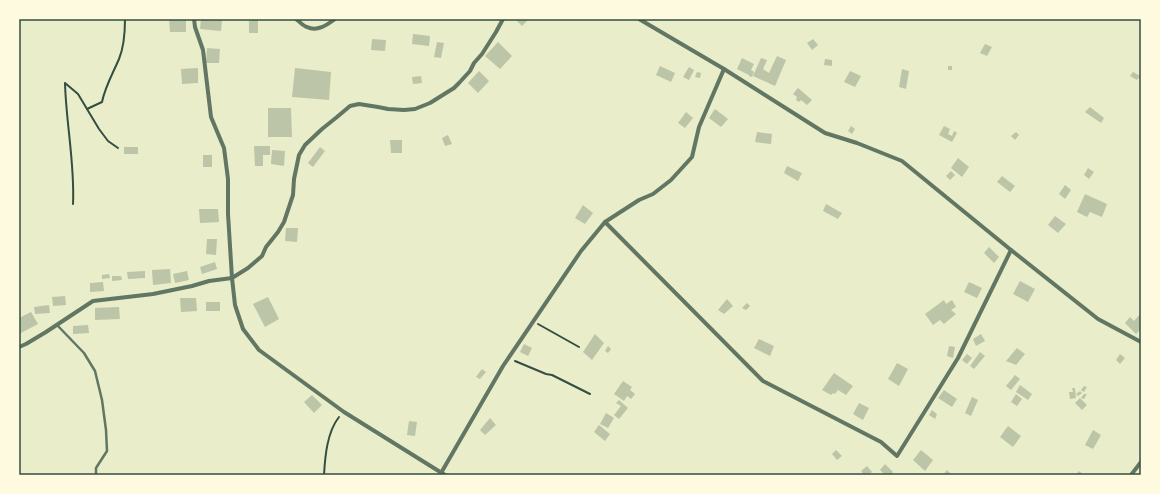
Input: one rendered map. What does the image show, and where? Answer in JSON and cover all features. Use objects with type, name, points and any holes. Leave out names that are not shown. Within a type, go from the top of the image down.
[{"type":"street","points":[[194,19],[194,27],[203,50],[211,117],[224,148],[228,179],[228,214],[232,278],[235,305],[243,329],[259,350],[344,412],[443,474],[509,358],[581,251],[605,222],[639,200],[653,194],[671,180],[692,157],[699,127],[724,70]]},
{"type":"street","points":[[296,19],[306,27],[315,29],[327,25],[335,19]]},
{"type":"street","points":[[19,347],[93,301],[153,294],[209,281],[232,278],[262,256],[266,247],[278,232],[284,222],[293,195],[294,179],[299,155],[305,146],[322,129],[350,106],[359,104],[404,110],[418,108],[430,103],[454,88],[462,80],[496,32],[503,19]]},
{"type":"street","points":[[638,19],[825,132],[858,143],[902,161],[1098,319],[1141,342]]},
{"type":"street","points":[[605,222],[763,380],[881,442],[897,456],[958,358],[1011,250]]},
{"type":"street","points":[[1132,475],[1141,462]]},
{"type":"lane","points":[[57,324],[84,353],[95,371],[102,400],[107,451],[96,468],[96,475]]},
{"type":"path","points":[[87,109],[102,102],[104,91],[120,57],[125,19]]},
{"type":"path","points":[[73,204],[72,156],[65,83],[78,94],[99,129],[108,140],[118,148]]},
{"type":"path","points":[[533,321],[579,347]]},
{"type":"path","points":[[509,358],[546,374],[552,375],[590,394]]},
{"type":"path","points":[[324,475],[326,455],[334,424],[344,412]]},
{"type":"building","points":[[169,19],[186,19],[186,32],[170,32]]},
{"type":"building","points":[[201,19],[222,19],[221,31],[200,29]]},
{"type":"building","points":[[249,19],[258,19],[258,33],[249,33]]},
{"type":"building","points":[[515,19],[529,19],[522,26]]},
{"type":"building","points":[[413,34],[430,36],[429,46],[412,44]]},
{"type":"building","points":[[372,39],[386,40],[385,51],[371,50]]},
{"type":"building","points":[[813,39],[818,45],[812,50],[807,43]]},
{"type":"building","points":[[437,42],[444,43],[441,58],[434,57]]},
{"type":"building","points":[[498,42],[512,56],[500,69],[485,56]]},
{"type":"building","points":[[985,44],[992,47],[987,56],[980,53]]},
{"type":"building","points":[[207,48],[220,49],[219,63],[206,63]]},
{"type":"building","points":[[777,56],[786,60],[775,86],[753,76],[761,58],[767,60],[763,69],[769,73]]},
{"type":"building","points":[[742,58],[754,64],[751,70],[754,72],[752,77],[737,69]]},
{"type":"building","points":[[825,59],[832,60],[832,66],[824,65]]},
{"type":"building","points":[[660,66],[675,73],[671,82],[656,75]]},
{"type":"building","points":[[948,66],[952,66],[952,70],[948,70]]},
{"type":"building","points":[[689,67],[694,70],[689,80],[683,77]]},
{"type":"building","points":[[198,68],[198,83],[182,84],[181,69]]},
{"type":"building","points":[[295,68],[331,72],[329,100],[292,97]]},
{"type":"building","points":[[902,69],[909,71],[906,89],[899,87]]},
{"type":"building","points":[[479,71],[489,81],[478,93],[468,83]]},
{"type":"building","points":[[850,71],[861,76],[855,87],[844,82]]},
{"type":"building","points":[[697,72],[701,73],[700,78],[695,77]]},
{"type":"building","points":[[1133,72],[1140,76],[1137,80],[1130,76]]},
{"type":"building","points":[[421,76],[422,83],[413,84],[412,77]]},
{"type":"building","points":[[798,88],[812,100],[807,105],[801,100],[799,102],[796,100],[797,97],[793,94]]},
{"type":"building","points":[[1090,107],[1104,118],[1101,123],[1085,112]]},
{"type":"building","points":[[268,108],[291,108],[292,137],[268,137]]},
{"type":"building","points":[[715,109],[728,119],[721,127],[709,118]]},
{"type":"building","points":[[686,112],[693,118],[685,128],[678,123]]},
{"type":"building","points":[[851,126],[855,129],[852,134],[848,131]]},
{"type":"building","points":[[944,126],[950,129],[948,134],[952,136],[954,131],[957,133],[952,142],[939,135]]},
{"type":"building","points":[[757,132],[772,134],[771,144],[755,142]]},
{"type":"building","points":[[1016,132],[1019,135],[1015,140],[1011,136]]},
{"type":"building","points":[[448,135],[452,144],[445,146],[442,138]]},
{"type":"building","points":[[390,140],[402,140],[402,153],[391,153]]},
{"type":"building","points":[[254,146],[270,146],[270,155],[263,155],[263,166],[255,166]]},
{"type":"building","points":[[124,147],[138,147],[138,154],[124,154]]},
{"type":"building","points":[[320,147],[325,151],[313,167],[308,163]]},
{"type":"building","points":[[272,150],[285,151],[284,166],[271,164]]},
{"type":"building","points":[[203,155],[212,155],[212,167],[203,167]]},
{"type":"building","points":[[958,158],[969,167],[962,177],[951,168]]},
{"type":"building","points":[[787,166],[802,173],[798,181],[784,173]]},
{"type":"building","points":[[1088,168],[1094,172],[1089,179],[1084,175]]},
{"type":"building","points":[[951,171],[955,175],[950,180],[946,176]]},
{"type":"building","points":[[1002,176],[1015,186],[1010,192],[997,182]]},
{"type":"building","points":[[1065,185],[1071,190],[1065,199],[1059,194]]},
{"type":"building","points":[[1085,194],[1107,204],[1102,217],[1090,212],[1087,217],[1077,212]]},
{"type":"building","points":[[826,204],[842,213],[838,219],[823,211]]},
{"type":"building","points":[[583,205],[593,213],[585,224],[575,218]]},
{"type":"building","points":[[199,209],[218,209],[219,222],[200,223]]},
{"type":"building","points":[[1055,216],[1066,224],[1058,233],[1048,225]]},
{"type":"building","points":[[286,228],[298,228],[297,242],[285,241]]},
{"type":"building","points":[[207,239],[217,239],[216,255],[206,254]]},
{"type":"building","points":[[989,247],[999,257],[994,263],[984,253]]},
{"type":"building","points":[[215,262],[217,269],[202,274],[200,267]]},
{"type":"building","points":[[170,269],[171,283],[153,285],[152,270]]},
{"type":"building","points":[[145,271],[145,278],[128,279],[127,272]]},
{"type":"building","points":[[187,271],[189,280],[175,283],[173,274]]},
{"type":"building","points":[[109,274],[110,278],[102,279],[102,275]]},
{"type":"building","points":[[112,276],[121,276],[122,280],[112,281]]},
{"type":"building","points":[[1020,281],[1035,289],[1028,302],[1013,294]]},
{"type":"building","points":[[103,282],[104,291],[90,292],[90,283]]},
{"type":"building","points":[[969,282],[982,288],[977,298],[964,292]]},
{"type":"building","points":[[65,296],[66,305],[53,306],[52,297]]},
{"type":"building","points":[[268,297],[279,319],[265,327],[253,304]]},
{"type":"building","points":[[180,298],[196,298],[197,311],[181,312]]},
{"type":"building","points":[[727,299],[733,306],[724,314],[718,310]]},
{"type":"building","points":[[944,300],[946,304],[952,300],[956,307],[951,310],[956,314],[944,324],[940,320],[933,325],[925,314]]},
{"type":"building","points":[[206,302],[220,302],[220,311],[206,311]]},
{"type":"building","points":[[747,303],[750,306],[746,310],[742,308]]},
{"type":"building","points":[[49,305],[50,313],[35,314],[34,307]]},
{"type":"building","points":[[119,307],[120,319],[95,320],[95,308]]},
{"type":"building","points":[[31,312],[38,324],[19,334],[19,318]]},
{"type":"building","points":[[1140,314],[1141,329],[1136,334],[1125,323],[1130,317],[1134,321]]},
{"type":"building","points":[[88,325],[89,333],[73,334],[73,326]]},
{"type":"building","points":[[595,334],[604,343],[592,360],[583,352]]},
{"type":"building","points":[[981,334],[985,341],[976,346],[973,339]]},
{"type":"building","points":[[759,339],[774,346],[770,356],[754,348]]},
{"type":"building","points":[[524,344],[532,348],[528,356],[520,352]]},
{"type":"building","points":[[608,346],[611,349],[608,353],[605,351]]},
{"type":"building","points":[[949,346],[955,347],[953,358],[947,356]]},
{"type":"building","points":[[1017,348],[1025,354],[1016,365],[1006,361]]},
{"type":"building","points":[[980,352],[985,356],[974,369],[970,366]]},
{"type":"building","points":[[967,354],[972,358],[967,364],[962,360]]},
{"type":"building","points":[[1120,354],[1125,358],[1120,364],[1116,360]]},
{"type":"building","points":[[897,363],[908,369],[899,386],[888,379]]},
{"type":"building","points":[[482,369],[486,372],[480,379],[476,377]]},
{"type":"building","points":[[834,373],[853,386],[846,395],[838,390],[835,394],[833,393],[831,395],[822,390]]},
{"type":"building","points":[[1015,375],[1020,379],[1011,390],[1006,386]]},
{"type":"building","points":[[623,381],[632,387],[630,390],[635,394],[631,399],[627,396],[624,401],[614,394]]},
{"type":"building","points":[[1020,385],[1032,394],[1028,400],[1016,392]]},
{"type":"building","points":[[1084,386],[1087,387],[1084,392],[1081,390]]},
{"type":"building","points":[[1072,388],[1075,388],[1076,398],[1070,399],[1069,392],[1073,392]]},
{"type":"building","points":[[944,390],[957,399],[952,407],[938,398]]},
{"type":"building","points":[[1080,391],[1082,393],[1078,396],[1076,394]]},
{"type":"building","points":[[1016,394],[1022,399],[1017,406],[1011,402]]},
{"type":"building","points":[[1084,394],[1087,394],[1084,399],[1081,398]]},
{"type":"building","points":[[312,395],[322,405],[314,413],[304,402]]},
{"type":"building","points":[[972,397],[978,400],[971,416],[965,413]]},
{"type":"building","points":[[1080,398],[1087,405],[1082,410],[1075,403]]},
{"type":"building","points":[[619,400],[628,408],[619,419],[614,415],[621,406],[616,403]]},
{"type":"building","points":[[859,403],[869,408],[863,420],[853,414]]},
{"type":"building","points":[[932,410],[937,414],[935,419],[929,415]]},
{"type":"building","points":[[606,413],[614,418],[608,428],[600,424]]},
{"type":"building","points":[[490,418],[496,425],[485,435],[480,430]]},
{"type":"building","points":[[409,421],[417,422],[415,436],[407,435]]},
{"type":"building","points":[[599,425],[610,434],[605,441],[594,432]]},
{"type":"building","points":[[1008,426],[1021,436],[1013,447],[1000,437]]},
{"type":"building","points":[[1093,430],[1101,435],[1093,449],[1085,445]]},
{"type":"building","points":[[836,450],[842,456],[837,460],[832,454]]},
{"type":"building","points":[[921,450],[933,460],[925,471],[913,460]]},
{"type":"building","points":[[885,464],[893,472],[890,475],[885,475],[880,470]]},
{"type":"building","points":[[867,466],[872,472],[868,475],[864,475],[861,471]]},
{"type":"building","points":[[947,470],[951,474],[943,475]]},
{"type":"building","points":[[1079,471],[1084,475],[1076,475]]}]
